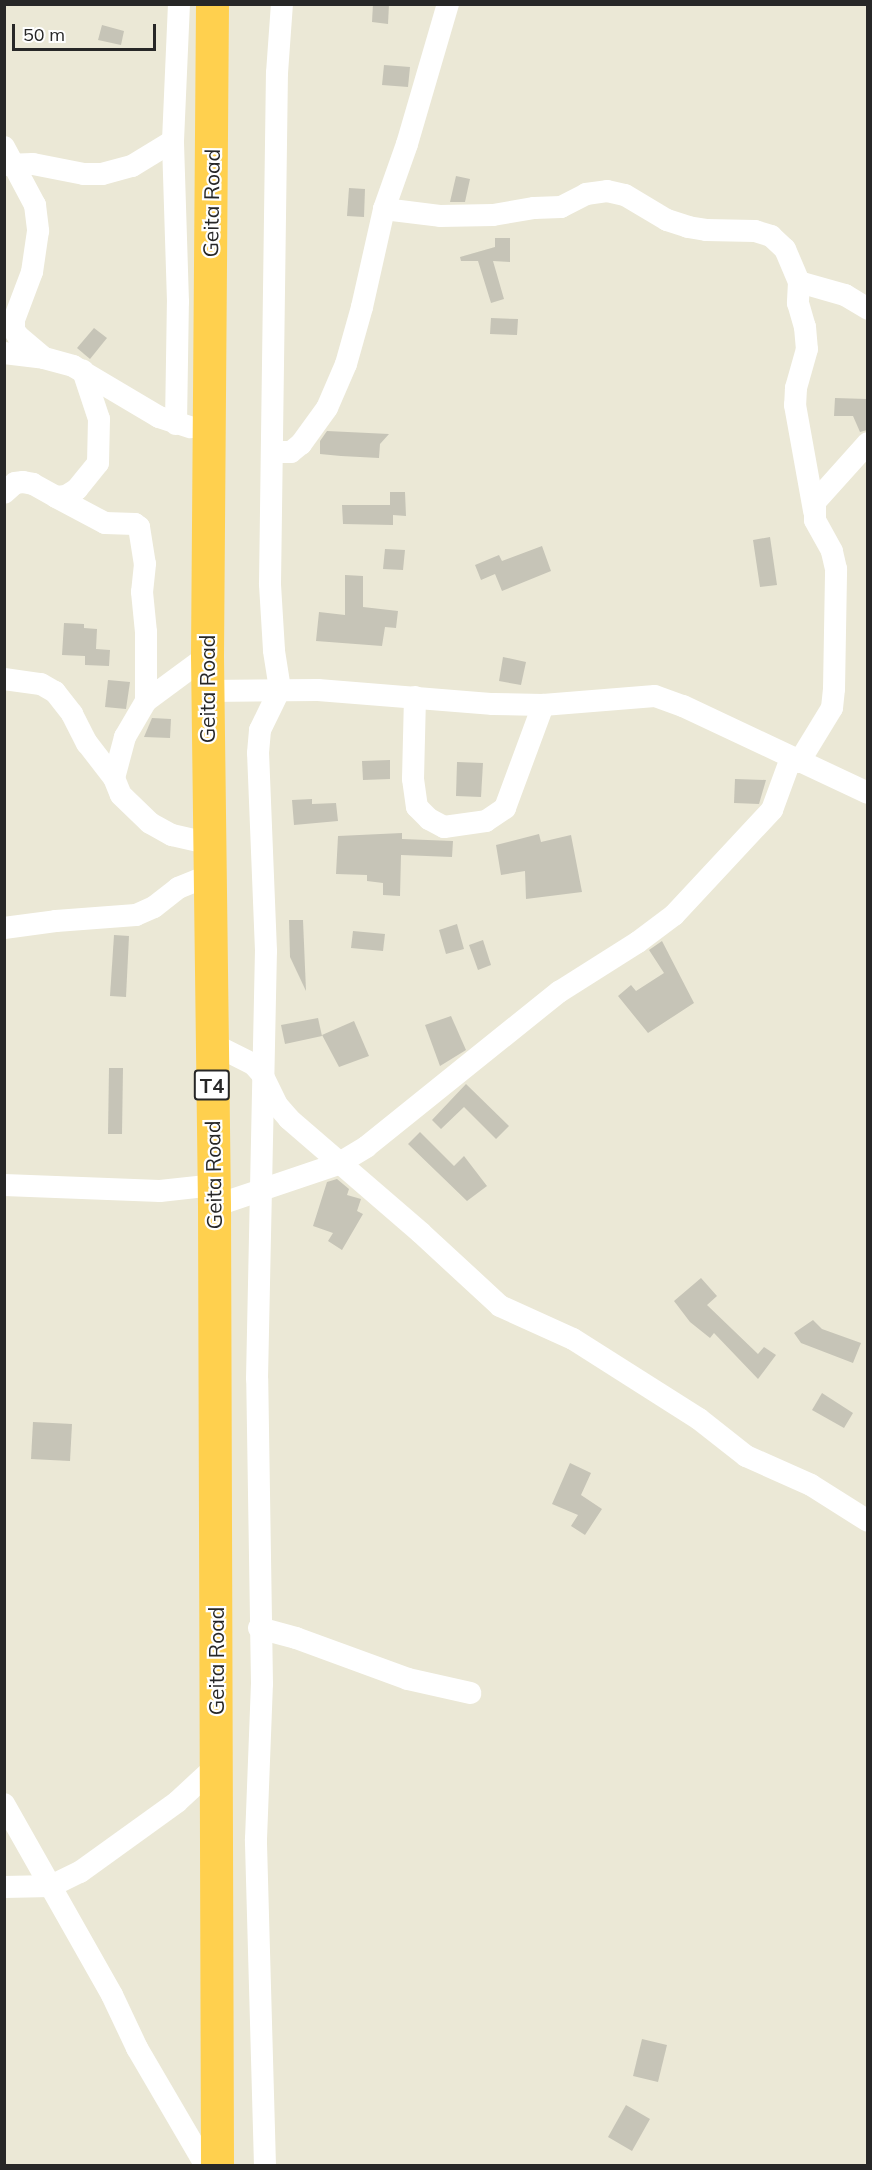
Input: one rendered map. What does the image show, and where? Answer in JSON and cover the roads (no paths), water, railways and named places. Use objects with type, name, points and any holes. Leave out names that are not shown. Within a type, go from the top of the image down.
[{"type":"highway","name":"Geita Road","points":[[212,4],[192,428],[207,656],[208,876],[214,1196],[217,2166]]},
{"type":"street","points":[[4,353],[44,358],[83,371],[139,406],[192,428],[178,302],[173,141],[179,4]]},
{"type":"street","points":[[265,2166],[255,1839],[262,1684],[259,1628],[256,1379],[266,951],[258,753],[260,730],[280,689],[270,613],[277,96],[282,4]]},
{"type":"street","points":[[273,452],[296,449],[327,408],[346,364],[362,307],[384,209],[407,144],[448,4]]},
{"type":"street","points":[[8,159],[102,174],[132,166],[173,141]]},
{"type":"street","points":[[8,159],[35,205],[38,231],[32,272],[14,320],[14,330],[44,358]]},
{"type":"street","points":[[4,1185],[160,1191],[214,1196],[262,1189],[338,1164],[399,1123],[559,992],[638,942],[674,915],[772,810],[795,760],[832,708],[836,569],[832,551],[815,520],[795,405],[796,388],[807,349],[805,327],[798,303],[799,282],[785,249],[771,236],[755,231],[706,230],[688,227],[667,220],[625,195],[607,191],[586,194],[561,207],[534,208],[493,215],[440,216],[384,209]]},
{"type":"street","points":[[799,282],[845,295],[867,309]]},
{"type":"street","points":[[56,496],[66,496],[77,489],[98,463],[99,418],[83,371]]},
{"type":"street","points":[[814,511],[820,496],[867,443]]},
{"type":"street","points":[[4,494],[15,483],[33,483],[105,523],[135,524],[139,527],[145,564],[142,592],[146,632],[146,701]]},
{"type":"street","points":[[114,778],[125,737],[146,701],[207,656]]},
{"type":"street","points":[[4,679],[41,684],[55,692],[72,714],[87,743],[114,778],[121,795],[150,823],[172,835],[208,843]]},
{"type":"street","points":[[207,690],[280,689],[543,705],[656,696],[683,706],[867,793]]},
{"type":"street","points":[[415,697],[413,779],[417,807],[429,819],[444,827],[486,821],[505,808],[543,705]]},
{"type":"street","points":[[4,928],[56,921],[136,915],[154,907],[178,888],[208,876]]},
{"type":"street","points":[[211,1043],[253,1064],[262,1074],[277,1105],[338,1164],[422,1233],[500,1306],[573,1339],[699,1419],[746,1456],[811,1485],[867,1521]]},
{"type":"street","points":[[259,1628],[296,1638],[398,1676],[470,1693]]},
{"type":"street","points":[[4,1887],[51,1886],[80,1872],[177,1802],[216,1766]]},
{"type":"street","points":[[4,1804],[112,1995],[137,2048],[206,2166]]}]
